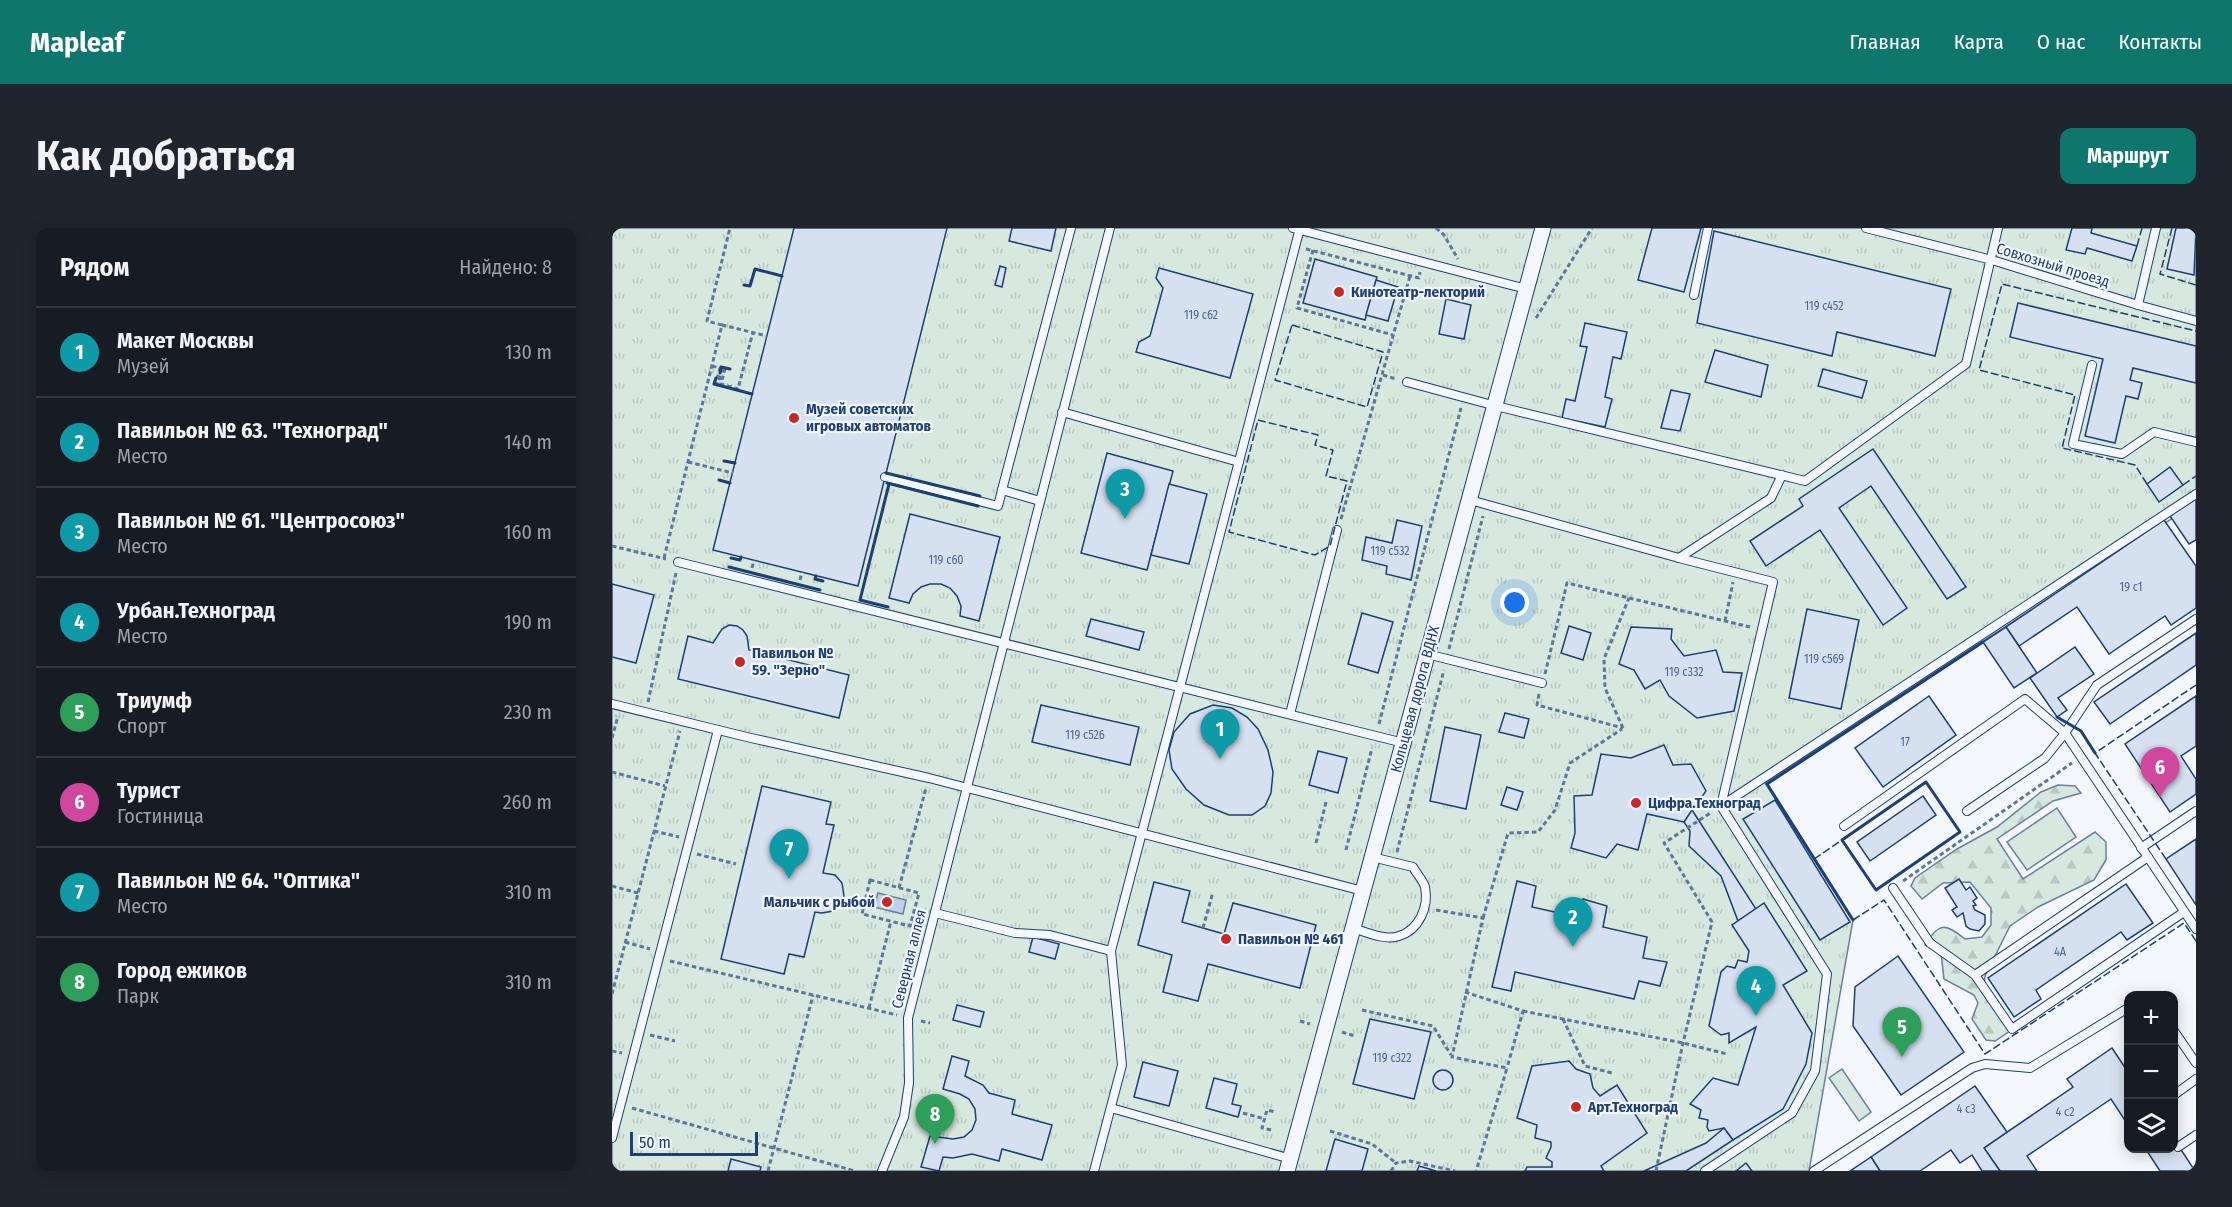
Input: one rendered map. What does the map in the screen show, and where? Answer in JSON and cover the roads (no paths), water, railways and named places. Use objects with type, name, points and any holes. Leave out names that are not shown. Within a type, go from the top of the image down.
[{"type":"street","name":"Кольцевая дорога ВДНХ","points":[[1289,1165],[1543,228]]},
{"type":"lane","points":[[885,477],[998,506],[1071,228]]},
{"type":"lane","name":"Северная аллея","points":[[882,1171],[904,1117],[909,1083],[908,1018],[1110,228]]},
{"type":"lane","points":[[1694,295],[1708,228]]},
{"type":"lane","name":"Совхозный проезд","points":[[1866,228],[1992,260],[2196,321]]},
{"type":"lane","points":[[1407,382],[1496,406],[1805,481],[1966,364],[1998,228]]},
{"type":"lane","points":[[2138,305],[2156,228]]},
{"type":"lane","points":[[1094,1171],[1122,1065],[1111,951],[1295,246],[1297,229],[1526,289]]},
{"type":"lane","points":[[2092,365],[2073,444],[2122,454],[2154,432],[2196,442]]},
{"type":"lane","points":[[1062,412],[1239,462]]},
{"type":"lane","points":[[1679,558],[1771,498],[1782,475]]},
{"type":"lane","points":[[1002,490],[1040,501]]},
{"type":"lane","points":[[1721,806],[2196,494]]},
{"type":"lane","points":[[1470,500],[1773,582],[1721,806],[1827,974],[1815,1071],[1792,1113],[1705,1171]]},
{"type":"lane","points":[[1290,714],[1337,530]]},
{"type":"lane","points":[[678,562],[1404,742]]},
{"type":"lane","points":[[1967,811],[2045,758],[2097,685],[2196,619]]},
{"type":"lane","points":[[1427,654],[1542,683]]},
{"type":"lane","points":[[1844,826],[2025,699],[2065,733],[2196,929]]},
{"type":"lane","points":[[616,705],[929,778],[1363,891]]},
{"type":"lane","points":[[612,1138],[718,730]]},
{"type":"lane","points":[[2141,848],[2196,811]]},
{"type":"lane","points":[[1353,928],[1382,936],[1398,937],[1413,929],[1425,908],[1425,885],[1413,867],[1372,856]]},
{"type":"lane","points":[[1975,975],[2148,857]]},
{"type":"lane","points":[[1893,888],[1930,943],[1975,975],[2012,1029],[2184,912]]},
{"type":"lane","points":[[935,913],[1015,933],[1050,935],[1111,951]]},
{"type":"lane","points":[[1814,1171],[1972,1068],[1985,1064],[2030,1068],[2124,1010]]},
{"type":"lane","points":[[2178,1037],[2196,1064]]},
{"type":"lane","points":[[2178,1092],[2196,1079]]},
{"type":"lane","points":[[1111,1108],[1289,1165]]},
{"type":"lane","points":[[2178,1146],[2196,1135]]},
{"type":"water","points":[[878,893],[906,900],[903,914],[874,907]]},
{"type":"place","name":"Кинотеатр-лекторий","points":[[1339,292]]},
{"type":"place","name":"Музей советских игровых автоматов","points":[[794,418]]},
{"type":"place","name":"Павильон № 61. \"Центросоюз\"","points":[[1125,519]]},
{"type":"place","name":"Павильон № 59. \"Зерно\"","points":[[740,662]]},
{"type":"place","name":"Макет Москвы","points":[[1220,759]]},
{"type":"place","name":"Турист","points":[[2160,797]]},
{"type":"place","name":"Цифра.Техноград","points":[[1636,803]]},
{"type":"place","name":"Павильон № 64. \"Оптика\"","points":[[789,879]]},
{"type":"place","name":"Мальчик с рыбой","points":[[887,902]]},
{"type":"place","name":"Павильон № 461","points":[[1226,939]]},
{"type":"place","name":"Павильон № 63. \"Техноград\"","points":[[1573,947]]},
{"type":"place","name":"Урбан.Техноград","points":[[1756,1016]]},
{"type":"place","name":"Триумф","points":[[1902,1057]]},
{"type":"place","name":"Арт.Техноград","points":[[1576,1107]]},
{"type":"place","name":"Город ежиков","points":[[935,1144]]}]
